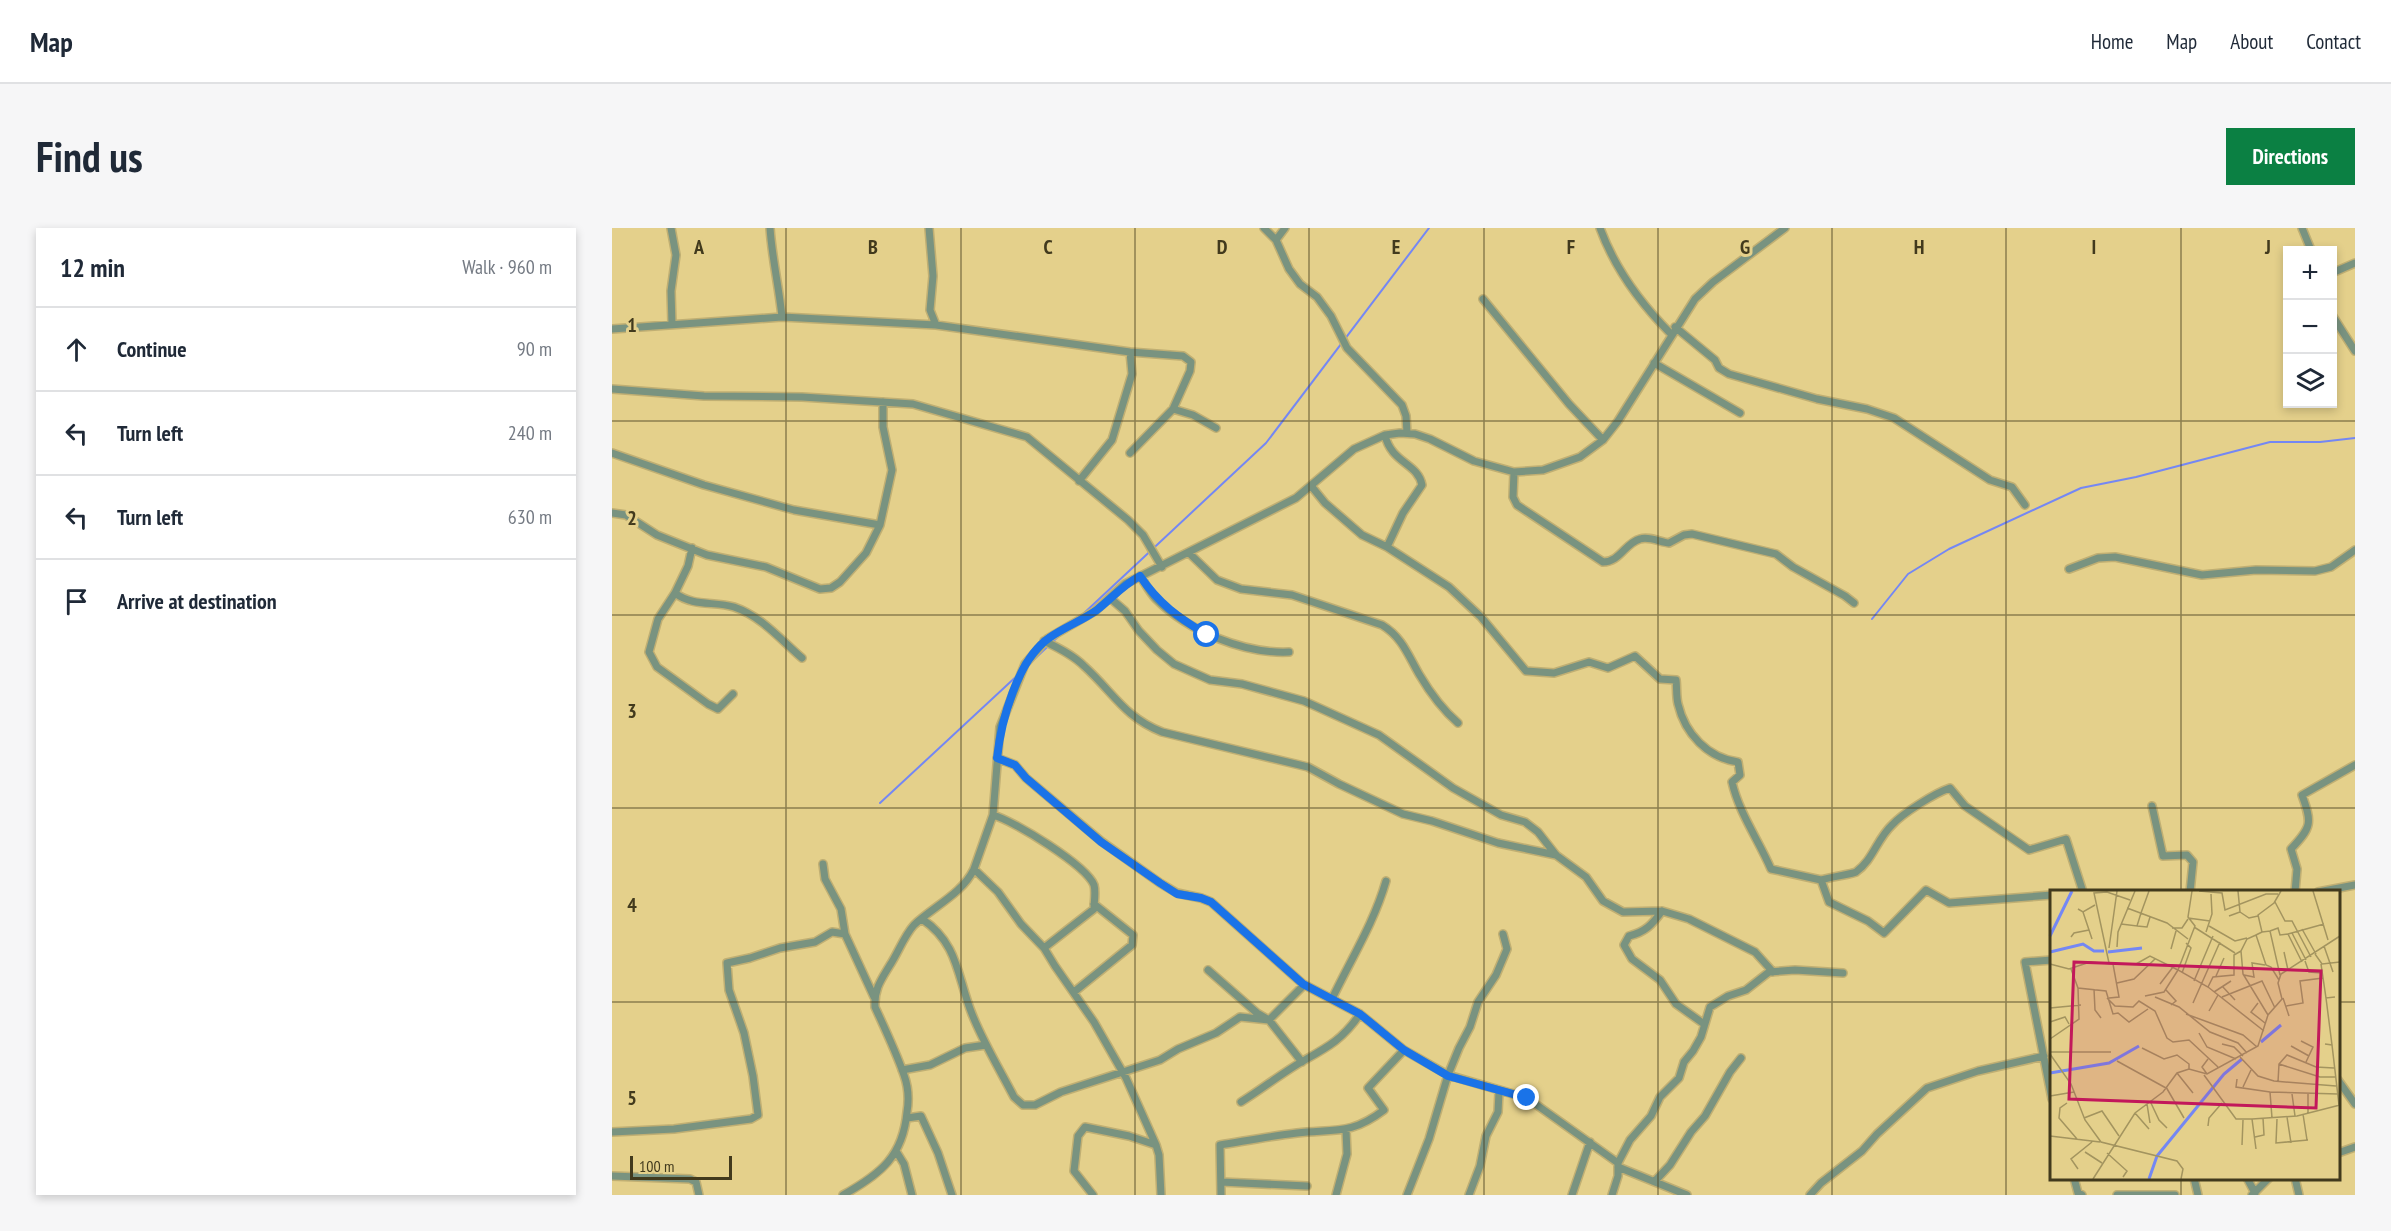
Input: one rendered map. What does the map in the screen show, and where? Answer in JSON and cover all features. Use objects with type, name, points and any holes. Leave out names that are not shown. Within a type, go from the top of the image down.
[{"type":"street","points":[[671,228],[676,255],[671,291],[672,324]]},
{"type":"street","points":[[770,228],[782,317]]},
{"type":"street","points":[[929,228],[933,276],[930,309],[936,325]]},
{"type":"street","points":[[1264,228],[1276,240],[1289,269],[1300,284],[1317,297],[1331,316],[1347,348],[1402,405],[1406,416],[1407,433]]},
{"type":"street","points":[[1276,240],[1285,228]]},
{"type":"street","points":[[1600,228],[1620,273],[1649,312],[1715,360],[1719,368],[1729,374],[1816,399],[1867,409],[1894,418],[1990,480],[2012,487],[2025,505]]},
{"type":"street","points":[[2302,228],[2309,246]]},
{"type":"street","points":[[874,997],[878,984],[912,927],[954,894],[970,877],[974,869],[993,815],[1000,727],[1025,664],[1044,641],[1095,611],[1125,584],[1296,498],[1312,487],[1354,449],[1385,435],[1407,433],[1430,439],[1474,461],[1515,472],[1543,470],[1580,457],[1603,440],[1618,421],[1695,299],[1707,287],[1782,229]]},
{"type":"street","points":[[2337,271],[2355,263]]},
{"type":"street","points":[[1483,299],[1569,404],[1603,440]]},
{"type":"street","points":[[612,329],[782,317],[936,325],[1130,352],[1183,356],[1191,362],[1190,371],[1173,410],[1130,453]]},
{"type":"street","points":[[2337,323],[2355,351]]},
{"type":"street","points":[[1079,481],[1112,440],[1132,374],[1130,352]]},
{"type":"street","points":[[1654,363],[1740,413]]},
{"type":"street","points":[[612,388],[704,396],[802,397],[913,404],[1028,437],[1128,520],[1143,535],[1162,567]]},
{"type":"street","points":[[612,513],[626,515],[657,535],[707,555],[765,567],[820,589],[831,588],[866,553],[880,525],[892,470],[882,427],[883,402]]},
{"type":"street","points":[[1173,410],[1193,415],[1216,428]]},
{"type":"street","points":[[1385,435],[1388,447],[1403,463],[1417,472],[1422,485],[1403,513],[1387,547]]},
{"type":"street","points":[[612,453],[704,485],[794,510],[880,525]]},
{"type":"street","points":[[1515,472],[1513,497],[1517,506],[1604,562],[1612,561],[1637,539],[1647,538],[1669,543],[1684,535],[1692,534],[1776,554],[1793,567],[1854,603]]},
{"type":"street","points":[[1312,487],[1325,503],[1362,535],[1387,547],[1449,586],[1481,617],[1526,671],[1554,673],[1589,662],[1608,668],[1635,656],[1660,679],[1676,680],[1678,704],[1693,738],[1721,760],[1738,762],[1740,775],[1732,782],[1737,804],[1772,869],[1821,880],[1836,874],[1853,874],[1867,863],[1891,825],[1939,792],[1950,788],[1965,806],[2029,850],[2067,839],[2082,890]]},
{"type":"street","points":[[692,548],[688,566],[675,594],[658,619],[655,634],[648,649],[657,667],[717,708],[720,708],[733,694]]},
{"type":"street","points":[[2069,569],[2098,558],[2115,557],[2202,575],[2256,570],[2315,571],[2331,567],[2355,550]]},
{"type":"street","points":[[1189,553],[1206,570],[1225,583],[1254,591],[1292,595],[1383,626],[1399,638],[1420,676],[1450,716],[1458,723]]},
{"type":"street","points":[[1140,576],[1156,599],[1207,635],[1268,651],[1289,652]]},
{"type":"street","points":[[675,594],[685,601],[733,607],[756,617],[802,658]]},
{"type":"street","points":[[1110,598],[1125,611],[1139,631],[1157,650],[1174,664],[1210,680],[1242,684],[1304,701],[1379,735],[1453,788],[1501,815],[1525,822],[1538,832],[1556,855],[1586,876],[1603,901],[1623,912],[1662,911],[1689,919],[1755,952],[1773,972]]},
{"type":"street","points":[[1044,641],[1063,650],[1083,664],[1127,712],[1145,725],[1162,732],[1308,767],[1403,814],[1432,820],[1498,843],[1556,855]]},
{"type":"street","points":[[997,758],[1015,765],[1026,778],[1101,842],[1160,883],[1177,894],[1211,902],[1304,985],[1360,1014],[1404,1050],[1448,1076],[1527,1098],[1590,1142],[1618,1165],[1687,1195]]},
{"type":"street","points":[[2295,890],[2297,869],[2291,849],[2306,833],[2311,820],[2302,795],[2355,765]]},
{"type":"street","points":[[2152,806],[2163,856],[2187,855],[2193,862],[2190,890]]},
{"type":"street","points":[[993,815],[1032,835],[1061,854],[1083,871],[1094,884],[1094,909],[1044,948]]},
{"type":"street","points":[[823,864],[825,879],[841,909],[845,934],[874,997],[875,1007],[902,1070],[909,1099],[901,1143],[896,1151],[879,1172],[845,1195]]},
{"type":"street","points":[[974,869],[998,892],[1021,924],[1044,948],[1094,1022],[1122,1071],[1156,1145],[1159,1155],[1161,1195]]},
{"type":"street","points":[[1821,880],[1828,902],[1868,921],[1884,933],[1926,890],[1949,903],[2050,896]]},
{"type":"street","points":[[1332,999],[1353,955],[1361,944],[1380,902],[1386,881]]},
{"type":"street","points":[[2329,890],[2355,885]]},
{"type":"street","points":[[1074,992],[1132,945],[1133,935],[1094,904]]},
{"type":"street","points":[[1662,911],[1642,933],[1629,936],[1624,945],[1632,959],[1660,980],[1676,1004],[1704,1024]]},
{"type":"street","points":[[922,919],[946,942],[956,960],[971,1013],[1014,1096],[1023,1105],[1035,1104],[1061,1092],[1160,1060],[1178,1048],[1216,1033],[1240,1017],[1269,1020],[1304,985]]},
{"type":"street","points":[[612,1132],[674,1129],[751,1119],[758,1115],[744,1033],[729,990],[727,963],[780,948],[815,942],[832,932],[845,934]]},
{"type":"street","points":[[1407,1195],[1429,1139],[1448,1076],[1470,1027],[1478,1002],[1496,975],[1507,948],[1503,934]]},
{"type":"street","points":[[2050,960],[2025,963],[2050,1088]]},
{"type":"street","points":[[1208,970],[1257,1013],[1269,1020],[1302,1062]]},
{"type":"street","points":[[1612,1195],[1618,1176],[1618,1165],[1630,1140],[1651,1116],[1660,1098],[1679,1077],[1684,1062],[1694,1051],[1701,1037],[1710,1007],[1728,996],[1746,990],[1768,972],[1828,970],[1844,973]]},
{"type":"street","points":[[1240,1102],[1302,1062],[1319,1055],[1350,1030],[1360,1014]]},
{"type":"street","points":[[902,1070],[930,1065],[965,1048],[986,1045]]},
{"type":"street","points":[[1221,1195],[1220,1145],[1296,1133],[1346,1130],[1369,1122],[1384,1110],[1368,1088],[1404,1050]]},
{"type":"street","points":[[1810,1195],[1821,1183],[1862,1151],[1927,1088],[1978,1071],[2044,1056]]},
{"type":"street","points":[[1654,1182],[1670,1165],[1691,1132],[1705,1116],[1730,1072],[1741,1058]]},
{"type":"street","points":[[2340,1083],[2355,1104]]},
{"type":"street","points":[[1469,1195],[1480,1166],[1486,1136],[1498,1112],[1499,1092]]},
{"type":"street","points":[[907,1118],[921,1116],[938,1153],[952,1195]]},
{"type":"street","points":[[1093,1195],[1074,1171],[1078,1136],[1085,1127],[1129,1136],[1156,1145]]},
{"type":"street","points":[[1336,1195],[1347,1154],[1346,1130]]},
{"type":"street","points":[[1572,1195],[1590,1142]]},
{"type":"street","points":[[2340,1152],[2355,1147]]},
{"type":"street","points":[[896,1151],[904,1164],[912,1195]]},
{"type":"street","points":[[612,1176],[690,1179],[696,1182],[699,1195]]},
{"type":"street","points":[[2074,1180],[2078,1193],[2082,1195]]},
{"type":"street","points":[[2194,1180],[2198,1195]]},
{"type":"street","points":[[2247,1180],[2253,1194],[2268,1180]]},
{"type":"street","points":[[2295,1180],[2299,1195]]},
{"type":"street","points":[[1221,1182],[1307,1186]]},
{"type":"street","points":[[2116,1195],[2175,1195]]},
{"type":"waterway","points":[[1082,615],[1266,443],[1429,228]]},
{"type":"waterway","points":[[1872,619],[1908,574],[1949,549],[2081,488],[2136,477],[2270,442],[2320,442],[2355,438]]},
{"type":"waterway","points":[[1027,666],[1062,633]]},
{"type":"waterway","points":[[880,803],[1019,674]]},
{"type":"route","points":[[1207,635],[1156,599],[1140,576],[1125,584],[1095,611],[1060,630],[1034,651],[1025,664],[1000,727],[997,758],[1015,765],[1026,778],[1101,842],[1160,883],[1177,894],[1211,902],[1287,972],[1303,984],[1360,1014],[1404,1050],[1448,1076],[1527,1098]]}]
